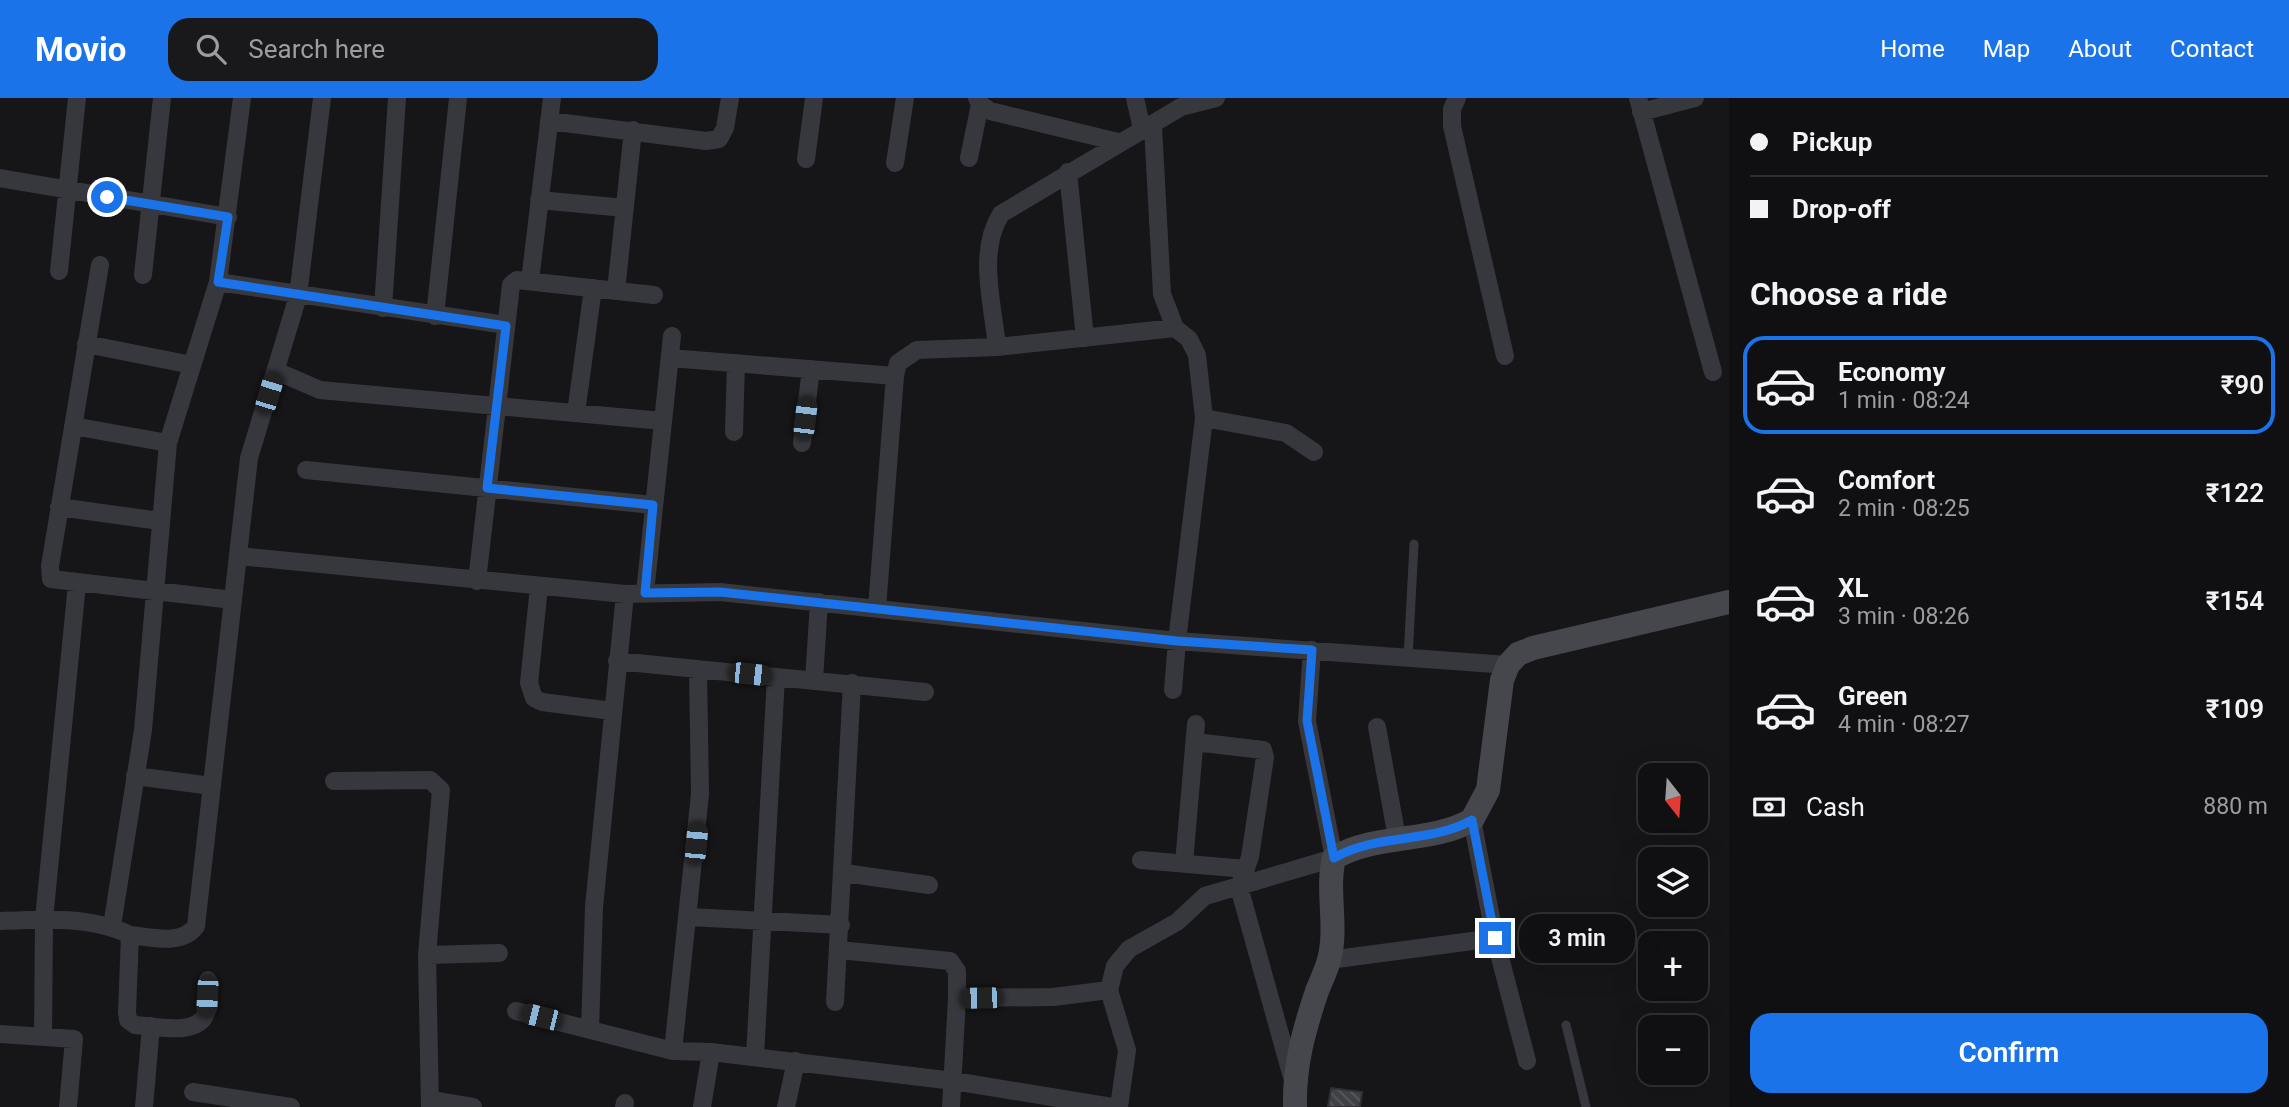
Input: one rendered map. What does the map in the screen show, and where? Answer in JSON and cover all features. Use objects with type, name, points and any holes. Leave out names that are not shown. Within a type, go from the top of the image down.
[{"type":"street","points":[[60,271],[65,189],[77,98]]},
{"type":"street","points":[[143,275],[162,98]]},
{"type":"street","points":[[112,926],[143,730],[168,443],[218,282],[242,98]]},
{"type":"street","points":[[0,921],[44,919],[112,926],[130,935],[178,939],[191,934],[196,926],[249,458],[298,296],[322,98]]},
{"type":"street","points":[[383,308],[397,98]]},
{"type":"street","points":[[435,316],[457,98]]},
{"type":"street","points":[[530,281],[552,98]]},
{"type":"street","points":[[549,121],[706,141],[719,139],[725,128],[730,98]]},
{"type":"street","points":[[806,159],[814,98]]},
{"type":"street","points":[[895,163],[905,98]]},
{"type":"street","points":[[1135,98],[1147,128],[1162,294],[1175,328],[1189,339],[1197,355],[1204,418],[1173,690]]},
{"type":"street","points":[[997,347],[987,247],[991,230],[1001,214],[1118,142],[1181,107],[1214,98]]},
{"type":"street","points":[[1457,98],[1452,108],[1452,126],[1505,356]]},
{"type":"street","points":[[1695,98],[1639,105],[1713,372]]},
{"type":"street","points":[[978,101],[990,111],[1118,142]]},
{"type":"street","points":[[969,158],[978,101]]},
{"type":"street","points":[[616,291],[633,130]]},
{"type":"street","points":[[1068,172],[1085,338]]},
{"type":"street","points":[[0,178],[228,217]]},
{"type":"street","points":[[540,200],[625,208]]},
{"type":"street","points":[[100,265],[59,507],[50,566],[51,579],[233,600]]},
{"type":"street","points":[[477,581],[511,285],[517,280],[654,295]]},
{"type":"street","points":[[218,282],[506,326]]},
{"type":"street","points":[[576,413],[593,288]]},
{"type":"street","points":[[877,608],[898,363],[917,350],[997,347],[1175,328]]},
{"type":"street","points":[[645,593],[672,337]]},
{"type":"street","points":[[86,345],[192,365]]},
{"type":"street","points":[[670,358],[895,376]]},
{"type":"street","points":[[733,432],[736,363]]},
{"type":"street","points":[[802,443],[811,369]]},
{"type":"street","points":[[276,371],[320,390],[663,421]]},
{"type":"street","points":[[1204,418],[1286,433],[1314,452]]},
{"type":"street","points":[[73,426],[168,443]]},
{"type":"street","points":[[306,470],[653,505]]},
{"type":"street","points":[[59,507],[160,521]]},
{"type":"street","points":[[238,556],[625,594],[720,592],[1177,641],[1507,665]]},
{"type":"street","points":[[43,1037],[44,919],[77,584]]},
{"type":"street","points":[[539,587],[529,683],[534,698],[542,702],[612,711]]},
{"type":"street","points":[[590,1030],[594,907],[625,594]]},
{"type":"street","points":[[1119,1107],[1126,1050],[1109,990],[1115,966],[1129,949],[1177,922],[1205,896],[1334,858],[1349,849],[1460,827],[1472,820],[1488,790],[1498,699],[1507,665],[1518,654],[1555,642],[1729,601]]},
{"type":"street","points":[[814,680],[819,602]]},
{"type":"street","points":[[1295,1095],[1302,1036],[1329,960],[1332,933],[1330,875],[1334,858],[1307,721],[1312,650]]},
{"type":"street","points":[[617,661],[925,692]]},
{"type":"street","points":[[673,1051],[690,917],[700,794],[698,669]]},
{"type":"street","points":[[755,1056],[776,677]]},
{"type":"street","points":[[835,1002],[844,873],[852,683]]},
{"type":"street","points":[[1377,727],[1397,838]]},
{"type":"street","points":[[1184,863],[1196,733],[1263,750],[1265,757],[1246,869],[1239,887],[1295,1095]]},
{"type":"street","points":[[135,776],[212,786]]},
{"type":"street","points":[[334,781],[430,780],[441,790],[427,955],[430,1104],[473,1107]]},
{"type":"street","points":[[1472,820],[1495,938],[1527,1061]]},
{"type":"street","points":[[1141,860],[1246,869]]},
{"type":"street","points":[[844,873],[929,885]]},
{"type":"street","points":[[690,917],[841,925]]},
{"type":"street","points":[[130,935],[128,1020],[135,1025],[192,1027],[201,1022],[206,1012],[208,981]]},
{"type":"street","points":[[1329,960],[1495,938]]},
{"type":"street","points":[[839,950],[950,961],[957,971],[951,1107]]},
{"type":"street","points":[[427,955],[499,953]]},
{"type":"street","points":[[957,998],[1053,997],[1109,990]]},
{"type":"street","points":[[516,1011],[673,1051],[755,1056],[954,1081],[1112,1107]]},
{"type":"street","points":[[144,1107],[151,1026]]},
{"type":"street","points":[[0,1034],[74,1039],[68,1107]]},
{"type":"street","points":[[702,1107],[711,1052]]},
{"type":"street","points":[[786,1107],[796,1061]]},
{"type":"street","points":[[193,1092],[291,1107]]},
{"type":"lane","points":[[1408,658],[1414,544]]},
{"type":"lane","points":[[1566,1025],[1586,1107]]},
{"type":"building","points":[[1331,1088],[1362,1092],[1360,1107],[1328,1107]]},
{"type":"route","points":[[107,197],[228,217],[218,282],[506,326],[487,488],[653,505],[645,593],[720,592],[1177,641],[1312,650],[1307,721],[1334,858],[1349,849],[1439,832],[1460,827],[1472,820],[1495,938]]}]
